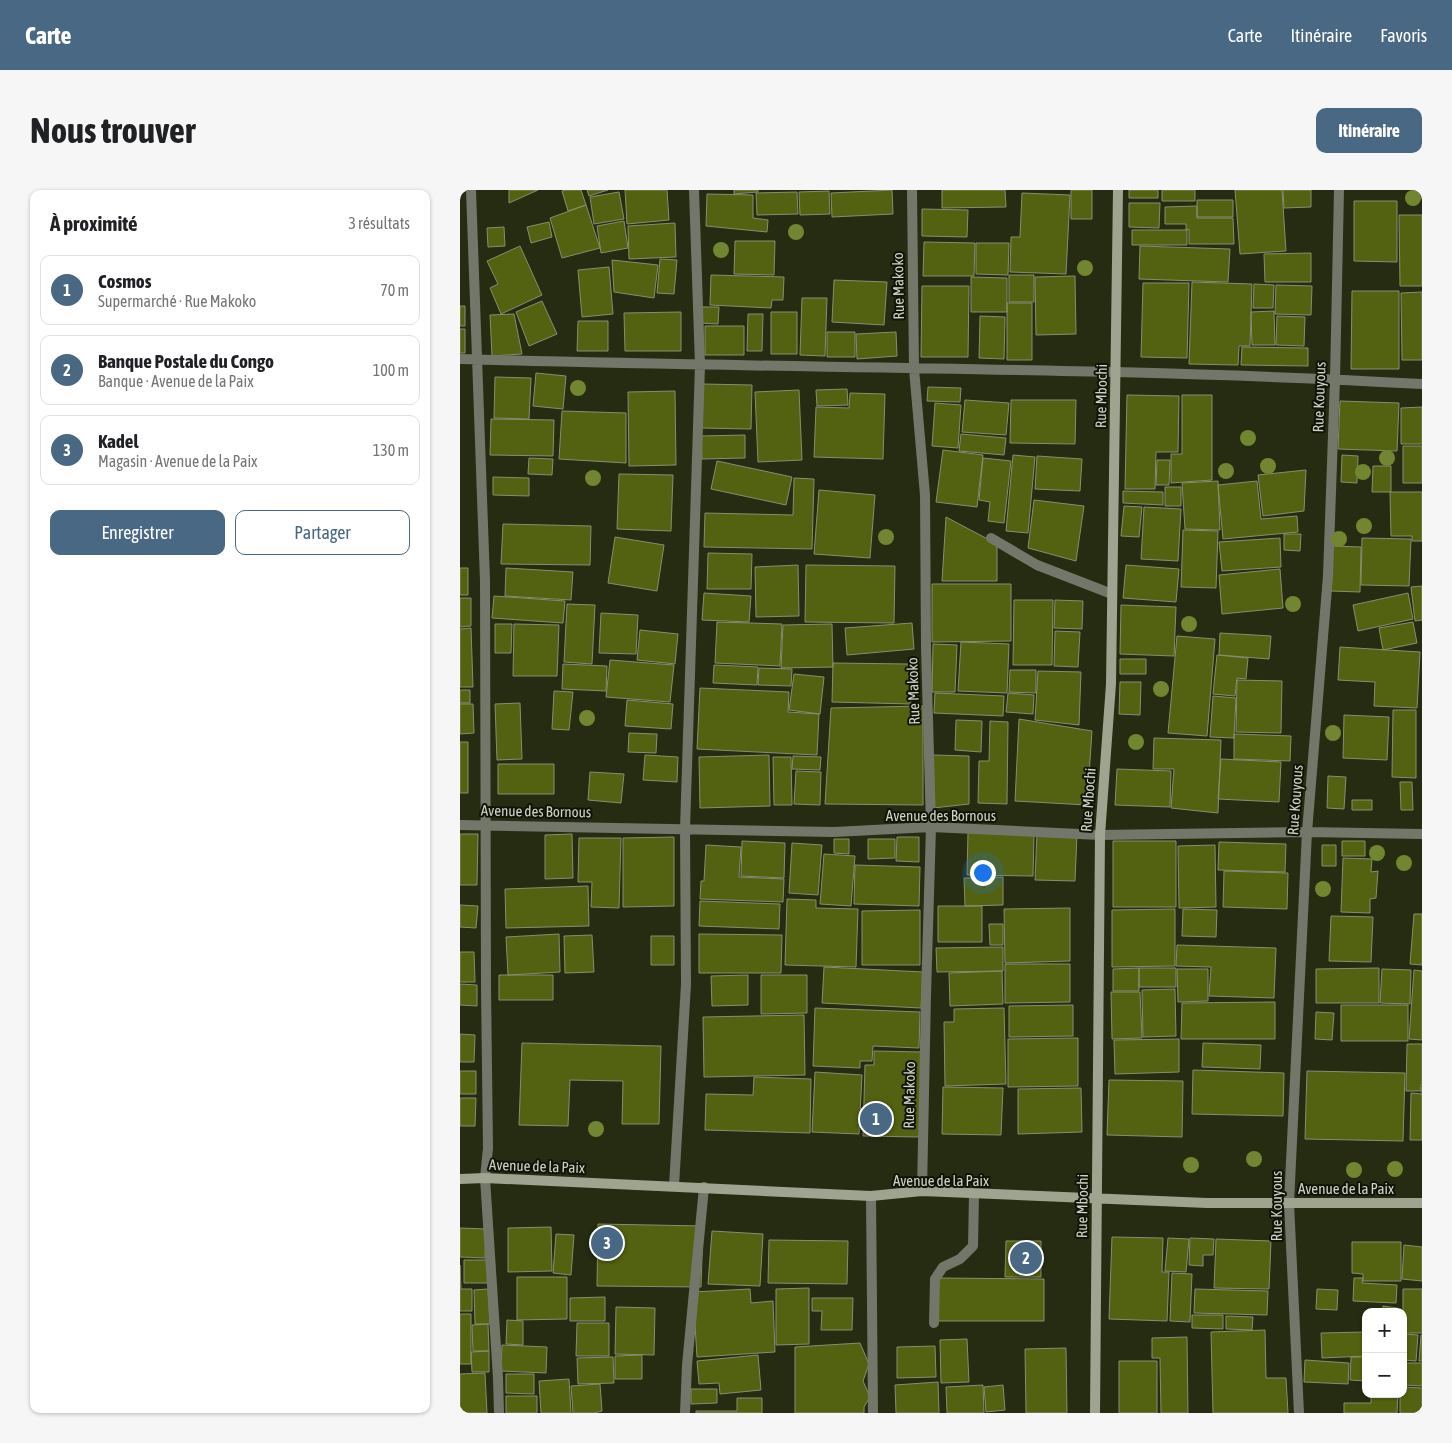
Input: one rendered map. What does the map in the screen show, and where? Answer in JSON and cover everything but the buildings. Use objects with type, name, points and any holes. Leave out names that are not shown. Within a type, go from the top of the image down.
[{"type":"main road","name":"Rue Mbochi","points":[[1095,1413],[1100,835],[1111,684],[1118,190]]},
{"type":"main road","name":"Avenue de la Paix","points":[[460,1178],[704,1187],[871,1196],[922,1192],[1207,1203],[1422,1203]]},
{"type":"street","points":[[471,190],[485,581],[488,1148],[485,1178],[499,1413]]},
{"type":"street","points":[[674,1186],[686,984],[685,829],[700,365],[694,190]]},
{"type":"street","name":"Rue Makoko","points":[[912,190],[914,369],[925,495],[926,646],[932,828],[922,1192]]},
{"type":"street","name":"Rue Kouyous","points":[[1299,1413],[1289,1203],[1307,832],[1328,576],[1339,190]]},
{"type":"street","points":[[460,359],[1116,372],[1335,379],[1422,384]]},
{"type":"street","points":[[991,538],[1037,565],[1112,594]]},
{"type":"street","name":"Avenue des Bornous","points":[[460,825],[834,832],[932,828],[1100,835],[1307,832],[1422,834]]},
{"type":"street","points":[[686,1413],[687,1364],[704,1187]]},
{"type":"street","points":[[934,1323],[935,1279],[943,1267],[960,1259],[973,1246],[974,1194]]},
{"type":"street","points":[[871,1196],[873,1413]]},
{"type":"place","name":"Cosmos","points":[[876,1119]]},
{"type":"place","name":"Kadel","points":[[607,1243]]},
{"type":"place","name":"Banque Postale du Congo","points":[[1026,1258]]}]
